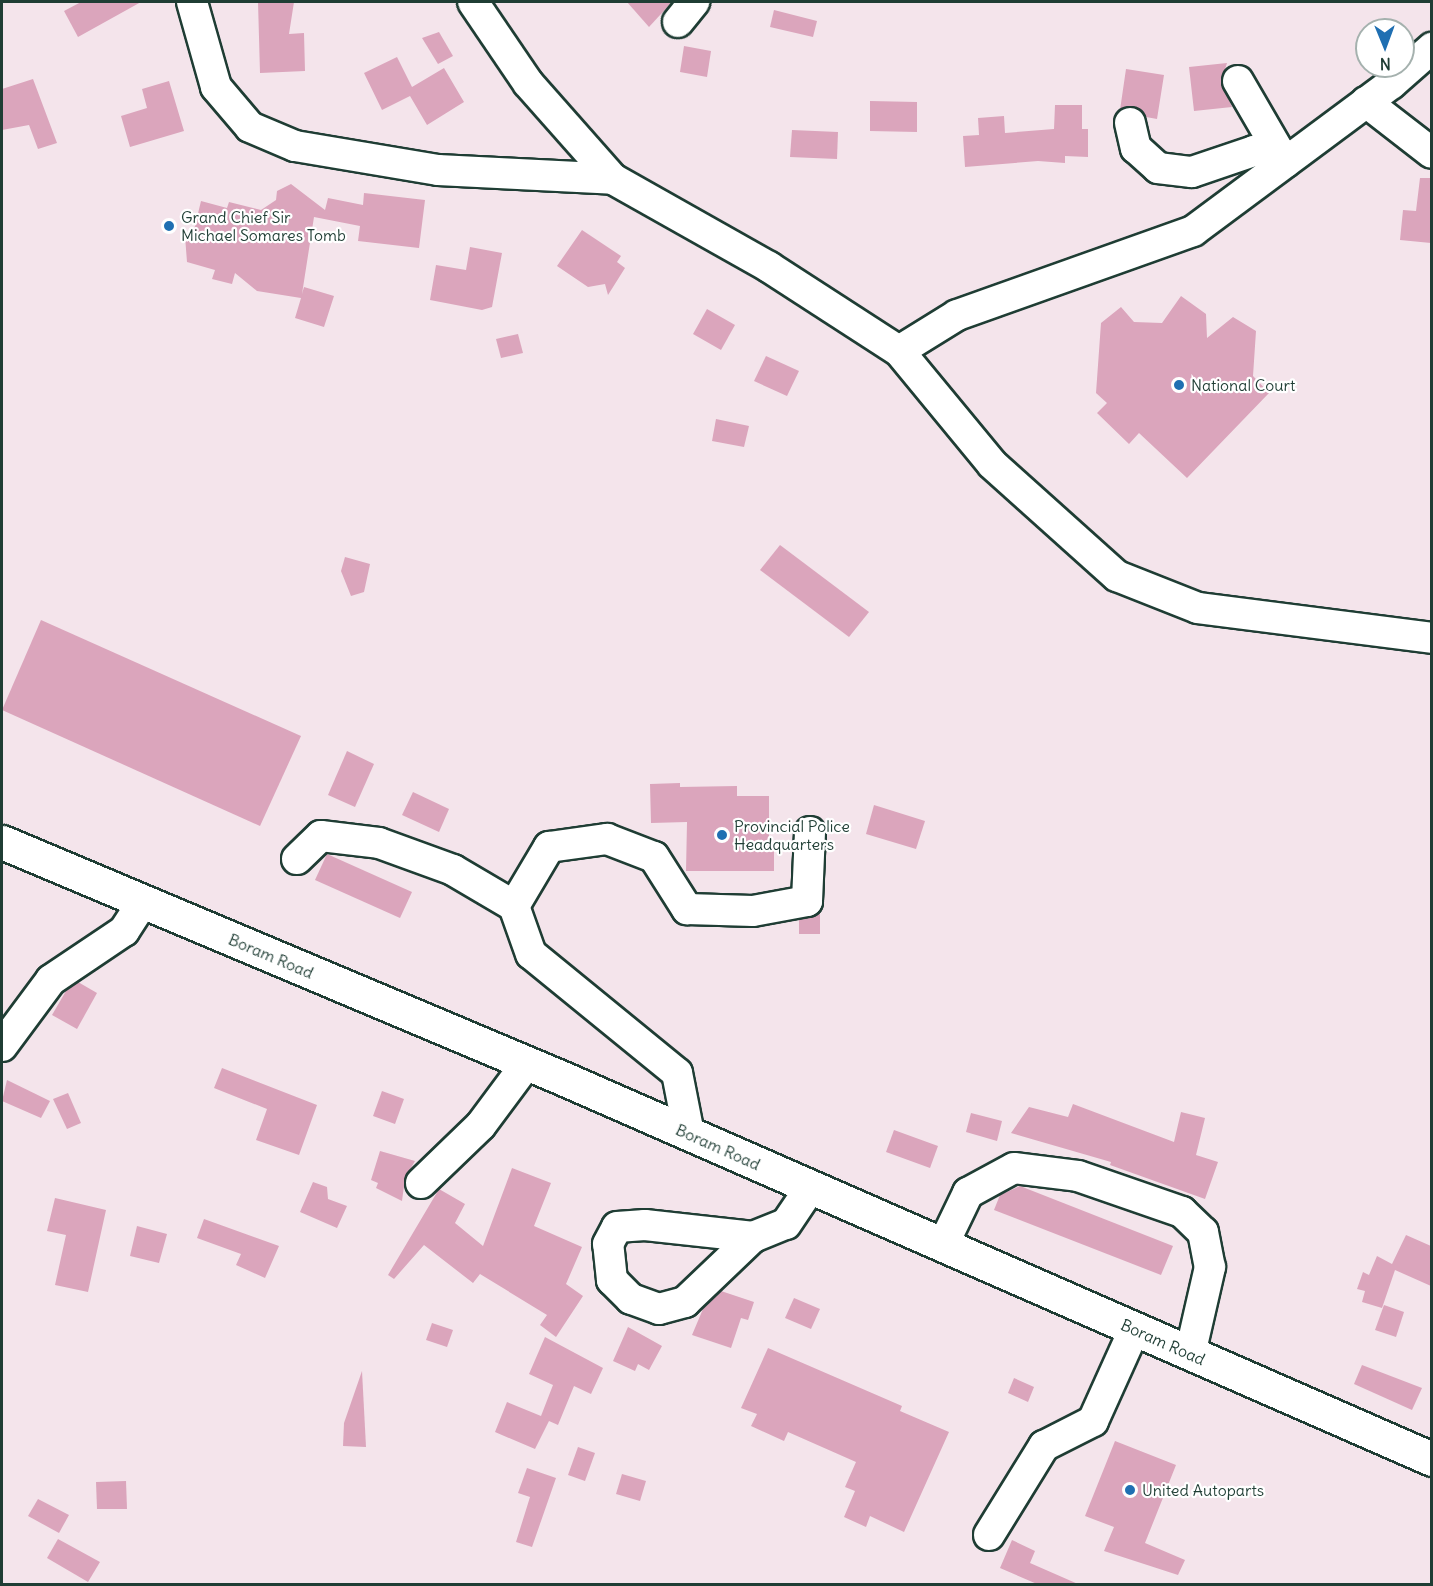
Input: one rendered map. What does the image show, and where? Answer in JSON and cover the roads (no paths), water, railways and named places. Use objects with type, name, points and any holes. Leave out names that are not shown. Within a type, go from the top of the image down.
[{"type":"main road","name":"Boram Road","points":[[2,842],[527,1063],[1431,1459]]},
{"type":"street","points":[[192,2],[216,87],[250,127],[259,131],[295,146],[438,170],[613,179]]},
{"type":"street","points":[[473,2],[528,83],[613,179],[769,267],[899,351],[992,464],[1117,576],[1198,608],[1431,638]]},
{"type":"street","points":[[899,351],[957,315],[1193,231],[1282,157],[1366,102],[1431,48]]},
{"type":"street","points":[[1238,81],[1282,157]]},
{"type":"street","points":[[1366,102],[1431,153]]},
{"type":"street","points":[[1130,123],[1136,148],[1158,168],[1192,172],[1254,151],[1282,157]]},
{"type":"street","points":[[514,906],[549,847],[607,839],[654,857],[687,909],[753,911],[807,901],[810,832]]},
{"type":"street","points":[[297,859],[321,836],[379,843],[453,870],[514,906],[531,954],[677,1073],[689,1134]]},
{"type":"street","points":[[2,1046],[51,980],[124,931],[143,902]]},
{"type":"street","points":[[421,1183],[481,1125],[527,1063]]},
{"type":"street","points":[[943,1245],[968,1193],[1014,1168],[1078,1176],[1182,1212],[1203,1232],[1210,1267],[1190,1354]]},
{"type":"street","points":[[753,1237],[786,1224],[811,1187]]},
{"type":"street","points":[[990,1535],[1044,1446],[1093,1421],[1134,1330]]},
{"type":"place","name":"Grand Chief Sir Michael Somares Tomb","points":[[169,226]]},
{"type":"place","name":"National Court","points":[[1179,385]]},
{"type":"place","name":"Provincial Police Headquarters","points":[[722,835]]},
{"type":"place","name":"United Autoparts","points":[[1130,1490]]}]
